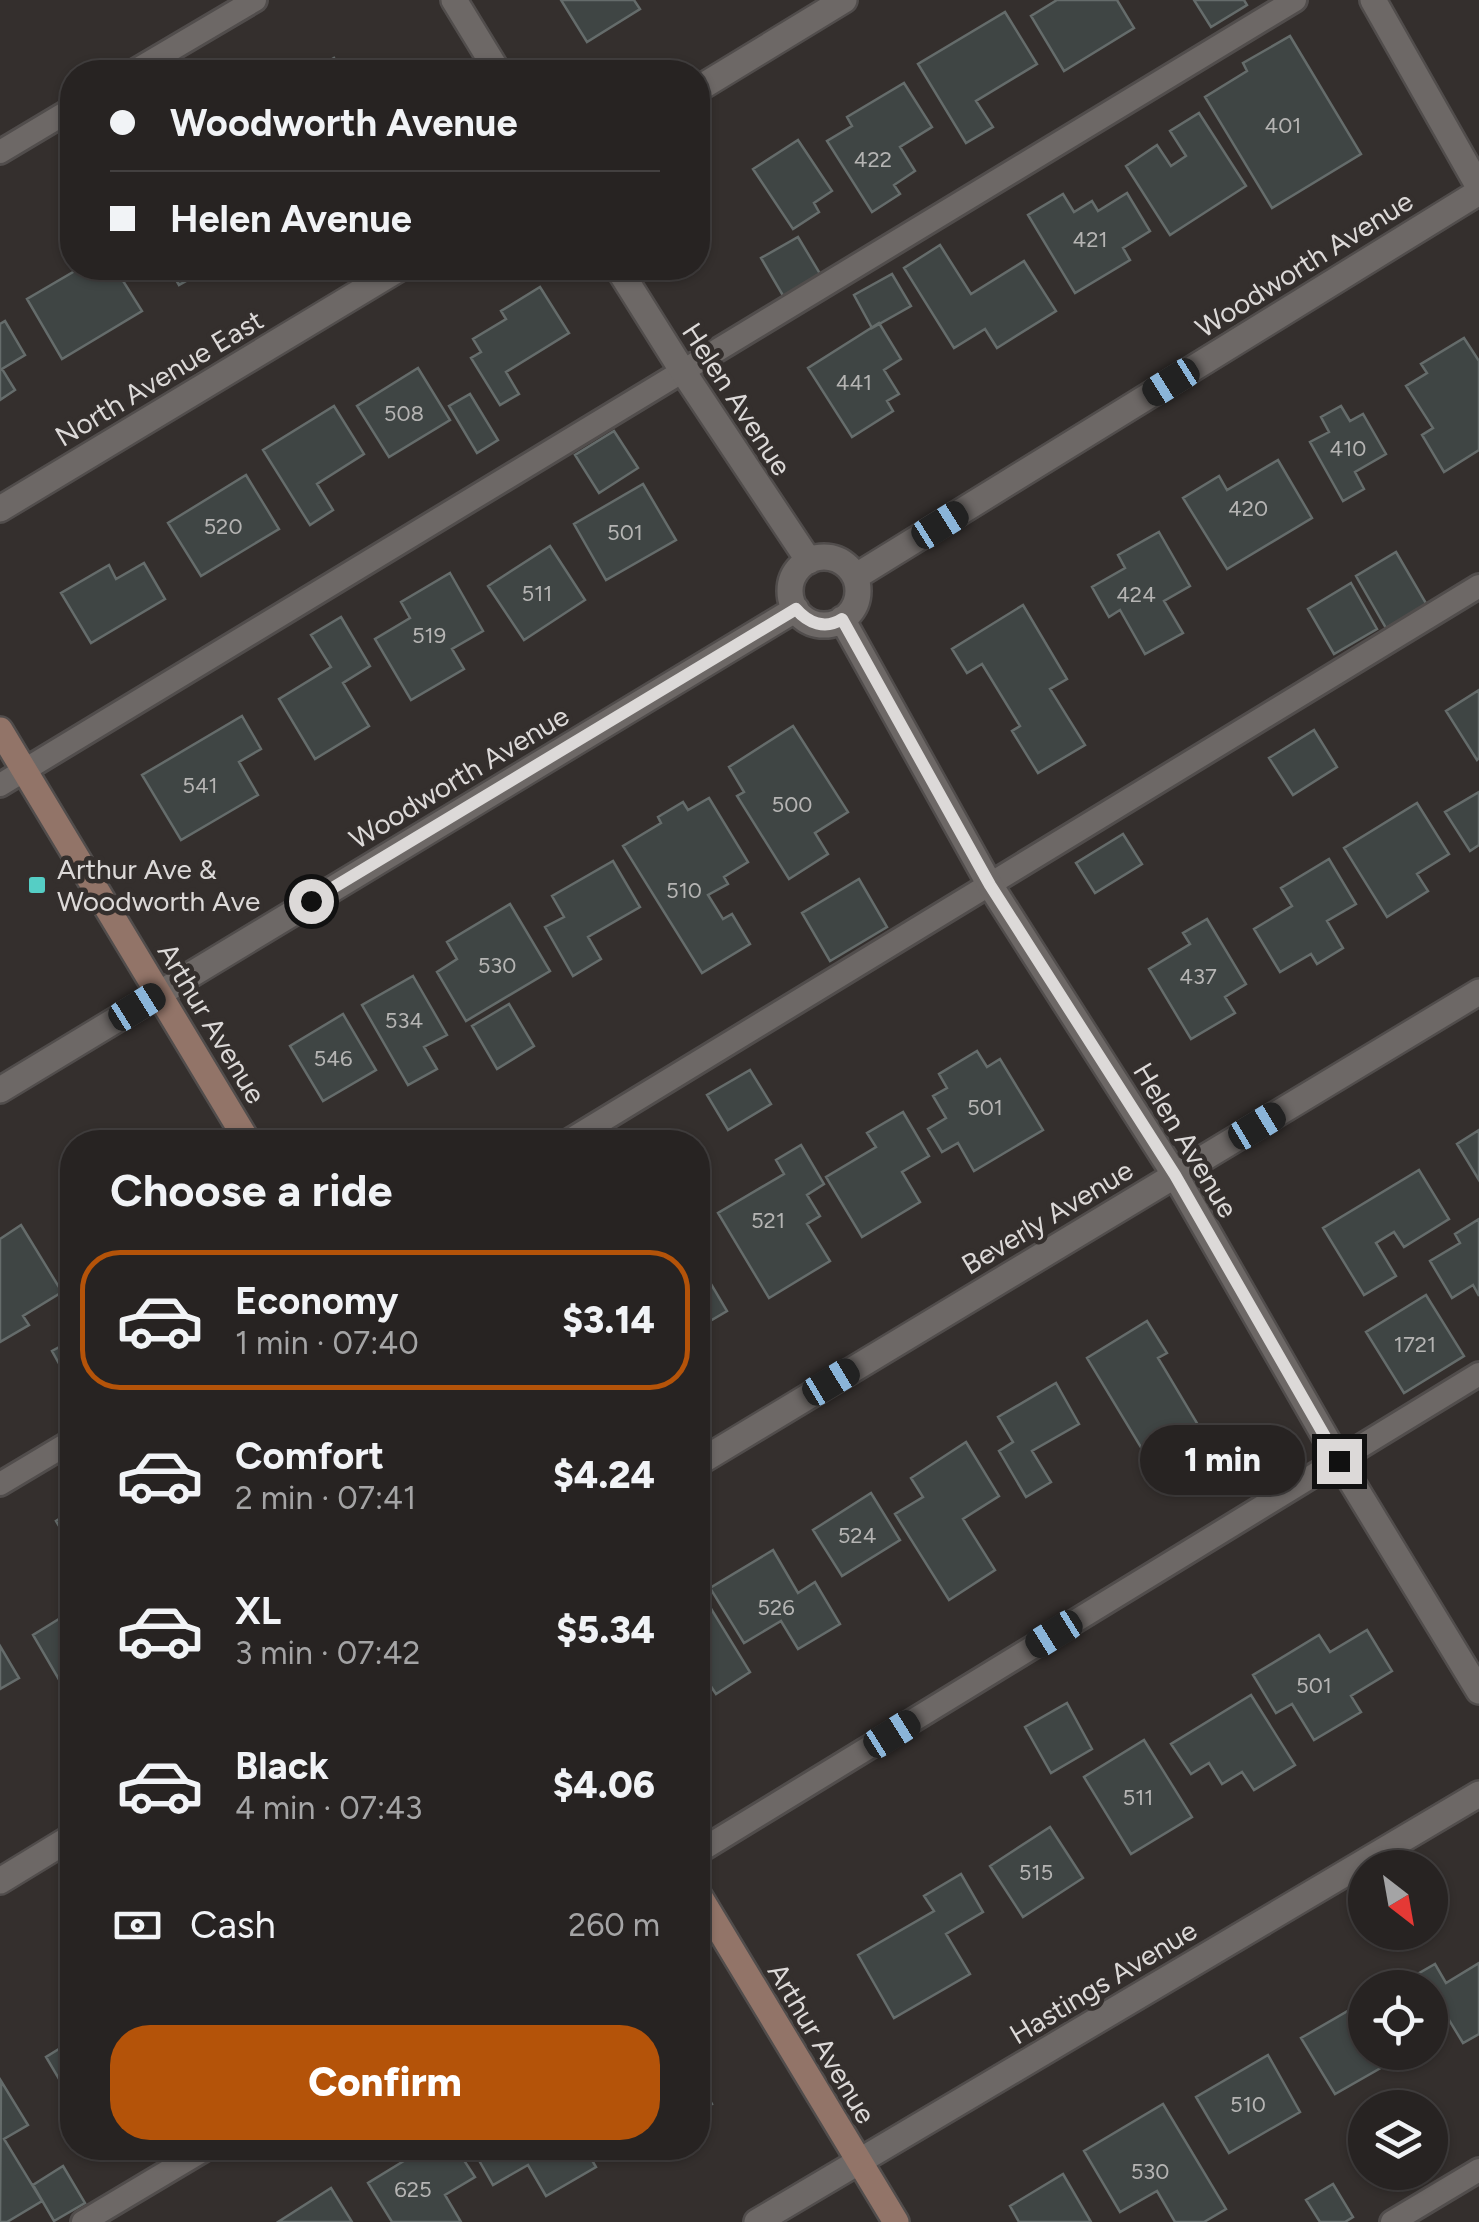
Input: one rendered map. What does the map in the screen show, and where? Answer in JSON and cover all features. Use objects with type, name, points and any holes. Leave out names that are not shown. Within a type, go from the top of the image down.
[{"type":"street","points":[[454,0],[491,60]]},
{"type":"street","points":[[710,81],[844,0]]},
{"type":"street","points":[[1373,0],[1479,190]]},
{"type":"street","name":"Woodworth Avenue","points":[[855,577],[1479,190]]},
{"type":"street","name":"North Avenue East","points":[[0,508],[380,280]]},
{"type":"street","name":"Helen Avenue","points":[[626,280],[809,562]]},
{"type":"street","points":[[830,558],[849,568],[855,577],[858,599],[853,609],[836,623],[813,623],[796,609],[792,598],[794,577],[809,562],[830,558]]},
{"type":"street","name":"Woodworth Avenue","points":[[0,1090],[796,609]]},
{"type":"street","name":"Helen Avenue","points":[[842,619],[990,885],[1175,1175],[1339,1461],[1479,1692]]},
{"type":"street","name":"Arthur Avenue","points":[[0,730],[241,1130]]},
{"type":"street","name":"Beverly Avenue","points":[[710,1456],[1479,992]]},
{"type":"street","name":"Hastings Avenue","points":[[758,2222],[1479,1794]]},
{"type":"street","points":[[0,1881],[60,1845]]},
{"type":"street","name":"Arthur Avenue","points":[[710,1914],[896,2222]]},
{"type":"lane","points":[[154,60],[256,0]]},
{"type":"lane","points":[[0,785],[1295,0]]},
{"type":"lane","points":[[0,152],[60,116]]},
{"type":"lane","points":[[587,1130],[1479,586]]},
{"type":"lane","points":[[710,1845],[1479,1374]]},
{"type":"lane","points":[[0,1484],[60,1448]]},
{"type":"lane","points":[[83,2222],[187,2160]]},
{"type":"lane","points":[[1392,2222],[1479,2170]]},
{"type":"building","points":[[561,0],[634,0],[640,9],[587,42]]},
{"type":"building","points":[[1057,0],[1117,0],[1134,28],[1064,71],[1031,16]]},
{"type":"building","points":[[1194,0],[1244,0],[1247,5],[1211,27]]},
{"type":"building","points":[[1005,12],[1037,64],[976,101],[993,127],[966,143],[918,64]]},
{"type":"building","points":[[1290,36],[1361,154],[1272,208],[1205,97],[1247,71],[1243,63]]},
{"type":"building","points":[[904,83],[932,127],[900,147],[915,171],[894,185],[900,194],[872,212],[827,141],[852,126],[847,117]]},
{"type":"building","points":[[1199,113],[1246,186],[1170,235],[1126,166],[1157,145],[1171,166],[1186,156],[1170,131]]},
{"type":"building","points":[[798,140],[832,191],[814,203],[819,212],[793,229],[753,169]]},
{"type":"building","points":[[1127,193],[1150,231],[1123,248],[1130,260],[1075,293],[1028,215],[1063,194],[1074,212],[1092,201],[1098,211]]},
{"type":"building","points":[[798,237],[822,277],[785,299],[761,258]]},
{"type":"building","points":[[940,245],[971,294],[1024,261],[1056,311],[997,348],[985,329],[954,348],[904,268]]},
{"type":"building","points":[[892,274],[911,306],[872,328],[854,295]]},
{"type":"building","points":[[60,280],[123,280],[142,311],[62,359],[27,299]]},
{"type":"building","points":[[540,287],[569,333],[506,372],[519,394],[500,405],[471,358],[481,352],[473,339],[506,319],[501,311]]},
{"type":"building","points":[[5,321],[25,355],[2,369],[15,390],[0,400],[0,324]]},
{"type":"building","points":[[879,323],[901,359],[884,370],[899,394],[887,401],[893,411],[852,437],[808,368]]},
{"type":"building","points":[[1464,338],[1479,361],[1479,450],[1444,472],[1422,435],[1433,428],[1406,386],[1427,373],[1421,364]]},
{"type":"building","points":[[418,368],[450,420],[389,457],[357,406]]},
{"type":"building","points":[[470,394],[498,440],[477,453],[449,406]]},
{"type":"building","points":[[334,406],[364,454],[317,484],[333,510],[310,525],[263,450]]},
{"type":"building","points":[[1341,406],[1350,421],[1363,414],[1386,454],[1355,472],[1364,489],[1343,501],[1310,442],[1329,432],[1321,417]]},
{"type":"building","points":[[614,431],[638,468],[599,493],[575,455]]},
{"type":"building","points":[[1278,460],[1312,518],[1227,569],[1183,498],[1219,476],[1227,490]]},
{"type":"building","points":[[246,475],[279,529],[201,576],[168,523]]},
{"type":"building","points":[[643,484],[676,540],[606,580],[574,524]]},
{"type":"building","points":[[1159,532],[1190,586],[1164,601],[1183,633],[1145,654],[1120,610],[1109,617],[1092,587],[1125,568],[1118,555]]},
{"type":"building","points":[[550,546],[585,600],[524,640],[488,586]]},
{"type":"building","points":[[1396,552],[1427,605],[1386,628],[1356,576]]},
{"type":"building","points":[[144,563],[165,599],[91,643],[61,593],[109,565],[116,579]]},
{"type":"building","points":[[450,573],[483,631],[452,649],[464,669],[411,700],[375,639],[410,618],[401,602]]},
{"type":"building","points":[[1351,583],[1377,629],[1334,654],[1308,609]]},
{"type":"building","points":[[1023,605],[1067,679],[1050,689],[1085,745],[1038,773],[1012,731],[1020,726],[982,664],[967,673],[952,649]]},
{"type":"building","points":[[341,617],[370,666],[343,683],[369,726],[315,759],[279,699],[331,667],[311,635]]},
{"type":"building","points":[[1479,690],[1479,758],[1477,760],[1446,711]]},
{"type":"building","points":[[242,716],[261,749],[239,762],[258,795],[181,840],[142,775]]},
{"type":"building","points":[[793,726],[848,812],[815,833],[828,854],[789,879],[737,796],[744,792],[729,767]]},
{"type":"building","points":[[1314,730],[1337,767],[1293,795],[1269,758]]},
{"type":"building","points":[[1479,792],[1479,845],[1470,851],[1445,812]]},
{"type":"building","points":[[709,798],[748,862],[724,877],[728,884],[708,895],[723,919],[732,914],[750,944],[702,973],[623,846],[661,823],[658,817],[683,802],[688,810]]},
{"type":"building","points":[[1417,803],[1449,854],[1417,874],[1428,891],[1387,917],[1344,848]]},
{"type":"building","points":[[1123,834],[1142,864],[1095,893],[1076,863]]},
{"type":"building","points":[[1329,859],[1356,904],[1327,921],[1343,948],[1317,964],[1311,954],[1280,972],[1254,929],[1292,906],[1281,888]]},
{"type":"building","points":[[613,861],[640,907],[588,937],[601,959],[573,976],[545,927],[564,917],[552,896]]},
{"type":"building","points":[[859,879],[887,927],[830,961],[802,913]]},
{"type":"building","points":[[510,904],[550,971],[466,1021],[437,972],[457,959],[447,942]]},
{"type":"building","points":[[1207,919],[1246,984],[1225,997],[1235,1013],[1191,1039],[1149,969],[1190,944],[1183,933]]},
{"type":"building","points":[[413,976],[447,1035],[424,1047],[437,1069],[408,1085],[362,1005]]},
{"type":"building","points":[[509,1004],[534,1046],[497,1069],[472,1026]]},
{"type":"building","points":[[343,1014],[376,1070],[323,1101],[290,1046]]},
{"type":"building","points":[[977,1051],[987,1067],[1000,1059],[1043,1130],[974,1171],[958,1143],[942,1152],[928,1129],[946,1118],[933,1096],[947,1088],[939,1074]]},
{"type":"building","points":[[750,1070],[771,1104],[728,1130],[707,1095]]},
{"type":"building","points":[[903,1112],[929,1156],[902,1172],[920,1202],[862,1237],[826,1177],[876,1147],[867,1133]]},
{"type":"building","points":[[1479,1130],[1479,1180],[1457,1144]]},
{"type":"building","points":[[801,1145],[824,1184],[807,1195],[820,1216],[807,1224],[830,1261],[769,1298],[718,1213],[784,1174],[776,1160]]},
{"type":"building","points":[[1419,1170],[1449,1219],[1404,1247],[1394,1232],[1376,1243],[1396,1276],[1364,1295],[1323,1228]]},
{"type":"building","points":[[1479,1219],[1479,1296],[1473,1285],[1452,1298],[1430,1261],[1460,1243],[1455,1234]]},
{"type":"building","points":[[21,1225],[60,1293],[23,1316],[29,1325],[0,1342],[0,1239]]},
{"type":"building","points":[[710,1282],[727,1311],[710,1321]]},
{"type":"building","points":[[1426,1295],[1464,1356],[1404,1393],[1366,1332]]},
{"type":"building","points":[[1147,1321],[1167,1353],[1158,1358],[1219,1460],[1179,1484],[1160,1453],[1172,1445],[1166,1434],[1142,1449],[1087,1358]]},
{"type":"building","points":[[60,1347],[60,1365],[52,1351]]},
{"type":"building","points":[[1056,1383],[1079,1424],[1032,1451],[1051,1482],[1026,1497],[999,1451],[1013,1442],[998,1417]]},
{"type":"building","points":[[966,1442],[999,1496],[963,1519],[995,1570],[949,1600],[895,1514],[923,1497],[911,1478]]},
{"type":"building","points":[[871,1493],[900,1540],[842,1576],[813,1530]]},
{"type":"building","points":[[773,1550],[798,1593],[815,1582],[840,1624],[798,1649],[781,1621],[744,1643],[710,1588]]},
{"type":"building","points":[[710,1607],[750,1672],[716,1694],[710,1685]]},
{"type":"building","points":[[60,1618],[60,1681],[33,1635]]},
{"type":"building","points":[[1367,1630],[1392,1671],[1351,1696],[1361,1712],[1314,1740],[1292,1704],[1276,1713],[1253,1675],[1319,1635],[1330,1652]]},
{"type":"building","points":[[0,1646],[19,1678],[0,1689]]},
{"type":"building","points":[[1251,1695],[1295,1765],[1254,1790],[1242,1772],[1222,1784],[1209,1763],[1191,1774],[1171,1744]]},
{"type":"building","points":[[1067,1703],[1092,1749],[1051,1773],[1025,1727]]},
{"type":"building","points":[[1144,1740],[1192,1817],[1131,1854],[1084,1777]]},
{"type":"building","points":[[1050,1827],[1083,1878],[1023,1917],[990,1866]]},
{"type":"building","points":[[961,1874],[983,1912],[946,1934],[970,1974],[894,2018],[858,1955],[934,1911],[924,1896]]},
{"type":"building","points":[[1479,1963],[1479,2034],[1463,2043],[1448,2018],[1448,1982]]},
{"type":"building","points":[[1348,2011],[1348,2070],[1377,2070],[1335,2094],[1301,2038]]},
{"type":"building","points":[[60,2048],[60,2081],[46,2057]]},
{"type":"building","points":[[1268,2055],[1300,2112],[1229,2153],[1196,2097]]},
{"type":"building","points":[[1,2081],[28,2125],[4,2139],[42,2201],[7,2222],[0,2222]]},
{"type":"building","points":[[1163,2104],[1226,2209],[1204,2222],[1175,2222],[1157,2191],[1120,2212],[1084,2151]]},
{"type":"building","points":[[405,2160],[464,2160],[475,2177],[445,2195],[461,2222],[392,2222],[368,2183]]},
{"type":"building","points":[[479,2160],[592,2160],[596,2167],[546,2196],[528,2165],[493,2185]]},
{"type":"building","points":[[63,2166],[85,2203],[54,2221],[33,2185]]},
{"type":"building","points":[[1063,2174],[1091,2222],[1019,2222],[1010,2206]]},
{"type":"building","points":[[1333,2184],[1353,2217],[1345,2222],[1320,2222],[1306,2200]]},
{"type":"building","points":[[331,2188],[352,2222],[278,2222]]},
{"type":"place","name":"Arthur Ave & Woodworth Ave","points":[[37,885]]},
{"type":"route","points":[[311,901],[796,609],[813,623],[824,625],[842,619],[990,885],[1175,1175],[1339,1461]]}]
